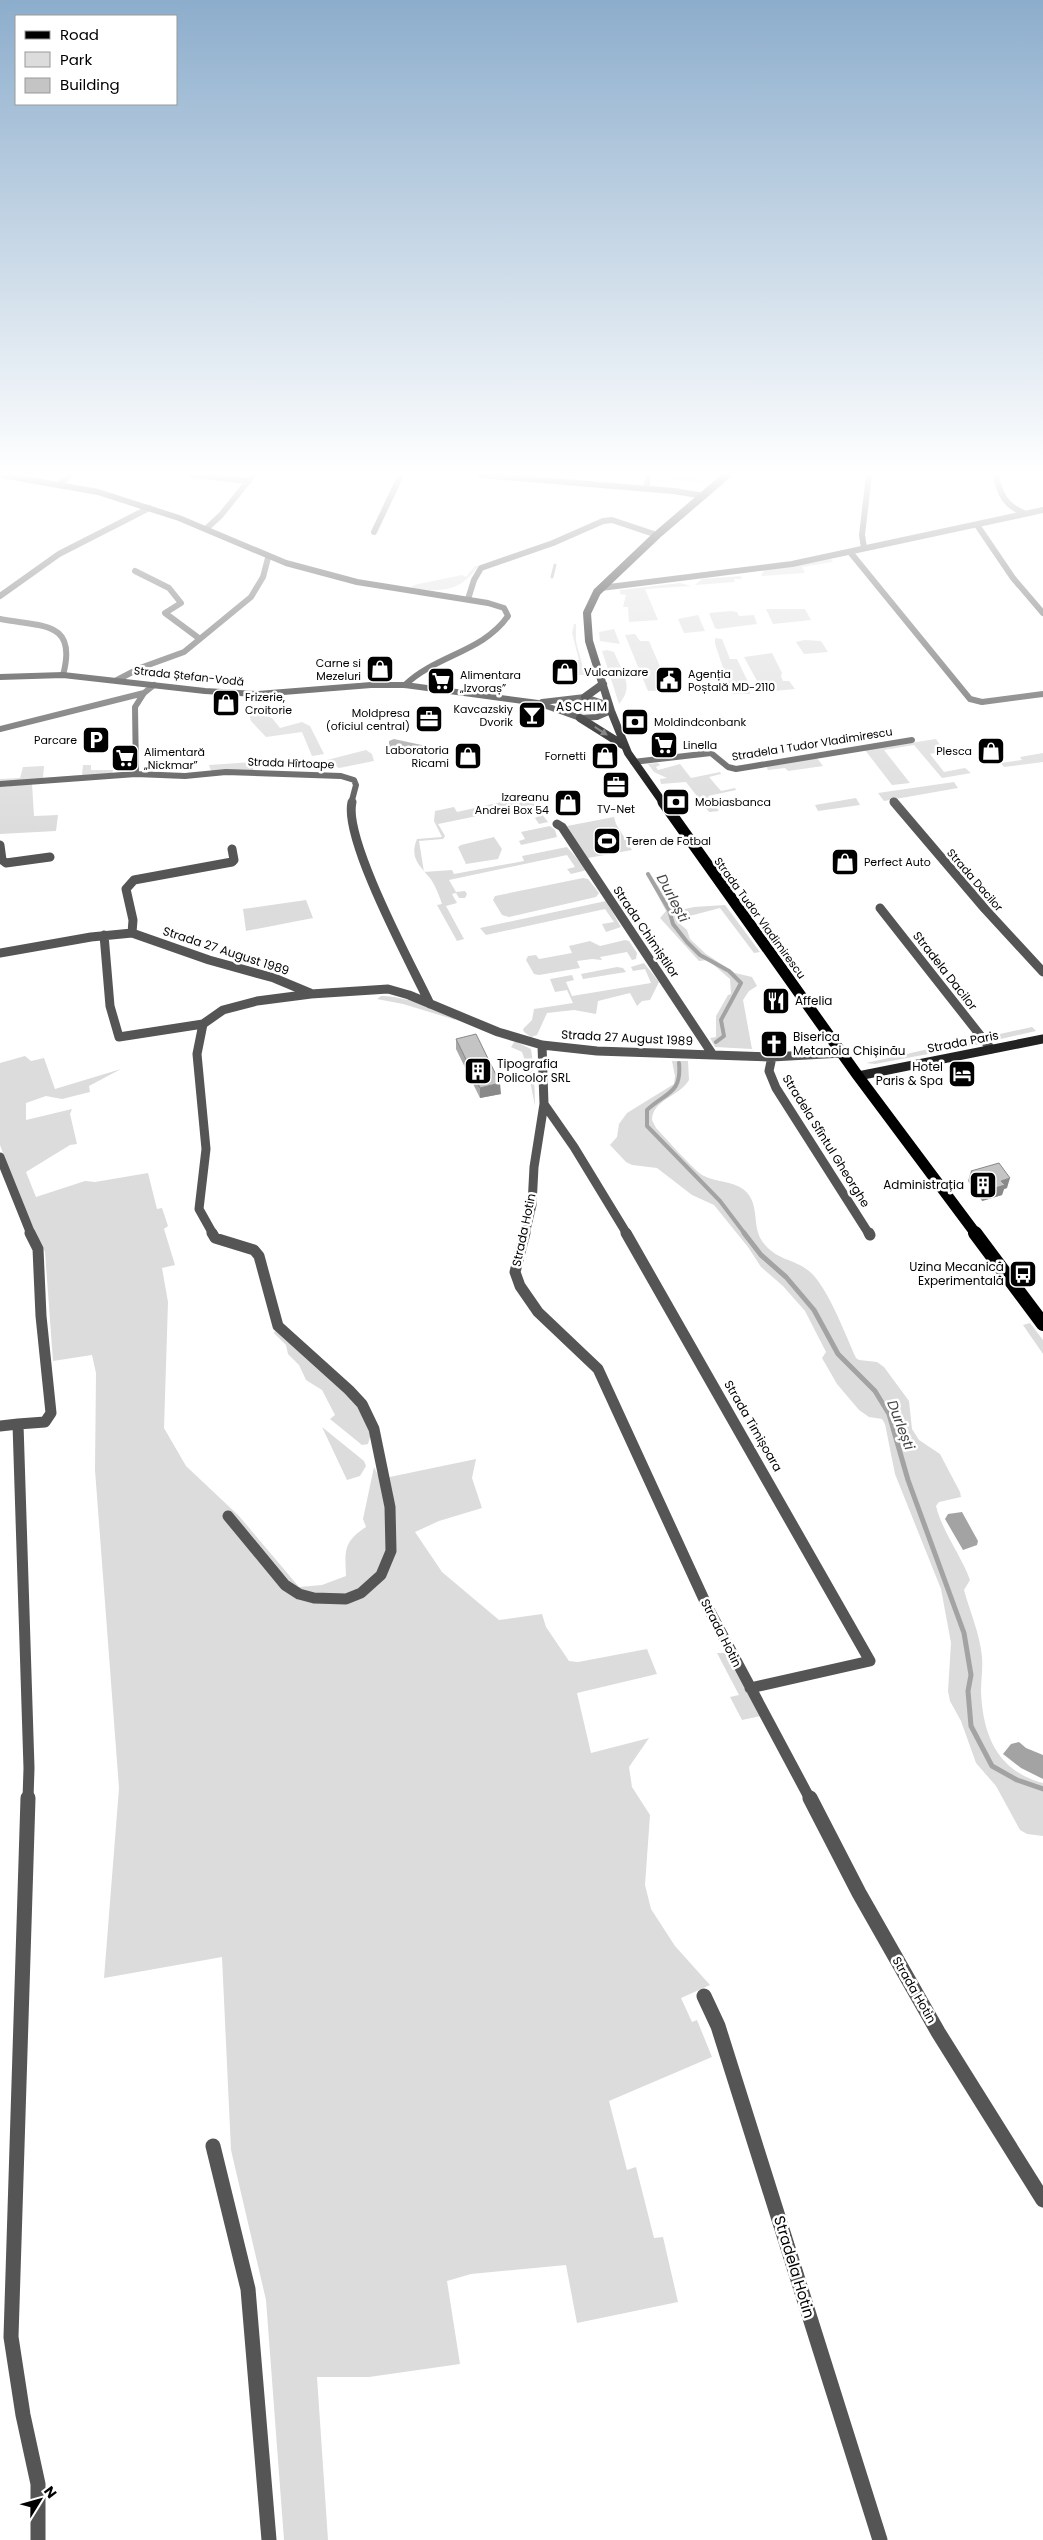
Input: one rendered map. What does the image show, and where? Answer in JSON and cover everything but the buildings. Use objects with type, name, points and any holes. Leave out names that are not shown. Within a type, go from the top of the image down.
[{"type":"main road","name":"Strada Tudor Vladimirescu","points":[[597,594],[589,606],[587,623],[590,641],[623,745],[633,762],[858,1076],[1043,1324]]},
{"type":"main road","points":[[585,696],[592,694],[603,684]]},
{"type":"main road","points":[[580,718],[623,745]]},
{"type":"street","points":[[174,594],[181,603],[165,613],[200,639]]},
{"type":"street","points":[[117,680],[140,668],[180,655],[253,594]]},
{"type":"street","points":[[405,685],[430,663],[484,641],[498,630],[508,616],[506,611],[498,605],[432,594]]},
{"type":"street","points":[[468,599],[470,594]]},
{"type":"street","points":[[884,594],[970,699],[982,702],[1043,694]]},
{"type":"street","points":[[1026,594],[1043,613]]},
{"type":"street","points":[[0,619],[53,630],[66,638],[70,648],[70,655],[63,675]]},
{"type":"street","name":"Strada Ștefan-Vodă","points":[[0,677],[63,675],[206,691],[258,694],[371,685],[405,685],[538,703],[580,718]]},
{"type":"street","points":[[136,774],[135,707],[144,693],[154,685]]},
{"type":"street","name":"Strada Ștefan-Vodă","points":[[0,729],[144,693]]},
{"type":"street","points":[[585,696],[610,708]]},
{"type":"street","name":"Strada Ștefan-Vodă","points":[[538,703],[585,696]]},
{"type":"street","points":[[580,718],[597,716],[610,708]]},
{"type":"street","name":"Stradela 1 Tudor Vladimirescu","points":[[633,762],[711,753],[726,767],[736,769],[912,740]]},
{"type":"street","name":"Strada Hîrtoape","points":[[0,784],[136,774],[185,776],[226,772],[341,776],[354,780],[356,785],[350,809],[358,847],[380,902],[430,1004]]},
{"type":"street","name":"Strada Dacilor","points":[[893,801],[985,909],[1043,972]]},
{"type":"street","name":"Strada Chimiștilor","points":[[557,824],[562,827],[713,1055]]},
{"type":"street","points":[[0,845],[2,860],[6,863],[50,857]]},
{"type":"street","points":[[132,932],[133,920],[126,889],[129,884],[144,877],[232,862],[232,849]]},
{"type":"street","name":"Stradela Dacilor","points":[[880,908],[991,1049]]},
{"type":"street","name":"Strada 27 August 1989","points":[[0,953],[132,932],[209,960],[274,978],[311,994],[388,989],[498,1032],[542,1045],[597,1051],[772,1057],[842,1053]]},
{"type":"street","points":[[104,935],[110,1006],[114,1032],[118,1037],[203,1024],[218,1013],[242,1004],[311,994]]},
{"type":"street","points":[[203,1024],[197,1054],[206,1149],[199,1209],[215,1238],[254,1250],[259,1256],[278,1326],[335,1376],[362,1404],[369,1415],[374,1429],[392,1526],[391,1552],[383,1570],[373,1584],[358,1597],[322,1600],[296,1593],[285,1584],[228,1516]]},
{"type":"street","name":"Strada Paris","points":[[858,1076],[1043,1039]]},
{"type":"street","name":"Strada Hotin","points":[[542,1045],[544,1104],[534,1167],[532,1205],[515,1272],[516,1282],[535,1309],[587,1355],[598,1369],[692,1575],[859,1893],[922,2004],[1043,2200]]},
{"type":"street","name":"Stradela Sfîntul Gheorghe","points":[[772,1057],[769,1071],[776,1088],[808,1135],[870,1235]]},
{"type":"street","name":"Strada Timișoara","points":[[544,1104],[574,1147],[621,1223],[674,1318],[752,1450],[870,1661],[750,1688]]},
{"type":"street","points":[[0,1157],[18,1206],[38,1249],[41,1316],[51,1413],[45,1422],[0,1426]]},
{"type":"street","points":[[18,1424],[29,1768],[11,2337],[23,2415],[38,2484],[38,2540]]},
{"type":"street","name":"Stradela Hotin","points":[[704,1996],[718,2026],[880,2540]]},
{"type":"street","points":[[213,2146],[248,2289],[269,2540]]},
{"type":"green space","points":[[620,594],[647,594],[658,620],[629,622],[628,607],[623,607],[626,595]]},
{"type":"green space","points":[[766,609],[805,609],[811,620],[773,624]]},
{"type":"green space","points":[[737,612],[739,616],[754,615],[757,624],[715,628],[709,613]]},
{"type":"green space","points":[[698,615],[705,631],[684,633],[678,619]]},
{"type":"green space","points":[[574,624],[576,624],[576,641],[585,675],[574,675],[574,660],[579,660],[572,633]]},
{"type":"green space","points":[[614,629],[620,644],[600,641],[599,632]]},
{"type":"green space","points":[[635,634],[640,641],[649,641],[670,690],[648,691],[625,635]]},
{"type":"green space","points":[[715,638],[722,639],[730,659],[737,659],[748,682],[750,694],[732,694],[715,644]]},
{"type":"green space","points":[[805,640],[821,641],[828,652],[804,654],[796,642]]},
{"type":"green space","points":[[602,651],[614,652],[626,679],[626,691],[619,704]]},
{"type":"green space","points":[[772,653],[782,673],[783,681],[789,681],[795,689],[763,692],[744,657]]},
{"type":"green space","points":[[585,700],[597,703],[599,709],[584,714],[559,707],[559,703]]},
{"type":"green space","points":[[247,709],[272,718],[280,728],[302,722],[310,726],[324,754],[312,756],[302,732],[266,737],[251,721]]},
{"type":"green space","points":[[936,739],[944,751],[930,754],[944,772],[965,768],[971,773],[942,778],[914,745],[884,750],[910,783],[892,785],[865,750]]},
{"type":"green space","points":[[366,750],[372,754],[374,761],[339,768],[327,760]]},
{"type":"green space","points":[[1043,753],[1043,762],[1004,767],[1001,763],[1022,760],[1020,757]]},
{"type":"green space","points":[[817,758],[823,766],[788,771],[785,768],[768,770],[766,766]]},
{"type":"green space","points":[[253,762],[253,770],[211,771],[209,765]]},
{"type":"green space","points":[[658,763],[660,765],[656,767],[658,770],[680,764],[691,778],[720,772],[721,774],[709,777],[721,791],[735,788],[736,790],[708,796],[719,811],[709,812],[686,782],[661,784],[660,779],[667,778],[654,772],[648,764]]},
{"type":"green space","points":[[83,765],[91,765],[91,770],[113,770],[112,774],[0,782],[0,779],[20,778],[23,767],[44,766],[43,778],[82,775]]},
{"type":"green space","points":[[954,782],[958,788],[884,801],[878,793]]},
{"type":"green space","points":[[32,784],[34,816],[58,815],[56,831],[0,834],[0,787]]},
{"type":"green space","points":[[528,796],[548,822],[539,824],[535,818],[539,816],[531,805],[438,824],[445,836],[443,839],[419,841],[424,871],[415,857],[414,851],[417,839],[442,837],[434,821],[435,811],[454,807],[457,812]]},
{"type":"green space","points":[[856,798],[860,805],[818,811],[815,805]]},
{"type":"green space","points":[[614,817],[616,824],[632,850],[588,858],[567,826]]},
{"type":"green space","points":[[550,826],[555,830],[557,837],[521,845],[519,841],[525,839],[521,832]]},
{"type":"green space","points":[[494,837],[502,849],[498,859],[466,864],[458,847]]},
{"type":"green space","points":[[567,847],[587,870],[571,874],[567,869],[575,867],[567,855],[449,880],[456,892],[465,891],[467,894],[465,898],[459,898],[456,893],[452,894],[457,903],[446,906],[464,939],[457,941],[437,905],[442,904],[435,887],[425,872],[452,870],[454,874],[524,861],[522,856]]},
{"type":"green space","points":[[646,873],[649,873],[676,911],[694,907],[725,905],[760,952],[754,953],[720,908],[678,919],[680,924],[687,930],[690,939],[706,954],[735,973],[752,977],[757,986],[749,991],[743,1000],[752,1049],[715,1047],[710,1038],[716,1037],[716,1016],[728,995],[731,994],[730,979],[708,960],[699,961],[660,918],[666,911]]},
{"type":"green space","points":[[583,878],[588,879],[599,893],[596,897],[509,917],[502,915],[493,900],[495,896]]},
{"type":"green space","points":[[306,900],[313,918],[246,931],[243,909]]},
{"type":"green space","points":[[606,901],[621,927],[606,932],[602,924],[614,922],[605,909],[486,935],[480,928]]},
{"type":"green space","points":[[625,940],[629,941],[637,953],[636,959],[632,960],[627,952],[600,957],[602,960],[577,961],[580,968],[539,975],[534,974],[526,960],[528,956],[536,955],[539,959],[572,953],[569,946],[590,941],[600,946]]},
{"type":"green space","points":[[644,963],[659,982],[650,1000],[642,1001],[637,1006],[630,993],[598,1001],[596,1014],[574,1010],[547,1013],[537,1035],[531,1037],[524,1032],[523,1029],[532,1020],[534,1009],[573,1003],[567,990],[555,992],[550,979],[572,975],[574,980],[566,982],[572,996],[651,983],[645,969],[633,971],[631,967]]},
{"type":"green space","points":[[617,967],[623,968],[626,972],[583,979],[581,974]]},
{"type":"green space","points":[[381,996],[420,1003],[450,1015],[456,1020],[403,1004],[377,999]]},
{"type":"green space","points":[[1032,1027],[1036,1031],[992,1041],[986,1037]]},
{"type":"green space","points":[[978,1038],[981,1044],[875,1064],[866,1063]]},
{"type":"green space","points":[[515,1041],[531,1049],[535,1106],[527,1066],[522,1052],[511,1047]]},
{"type":"green space","points":[[25,1056],[31,1061],[44,1058],[55,1089],[121,1069],[89,1086],[90,1092],[62,1099],[46,1096],[26,1103],[26,1120],[72,1109],[70,1114],[77,1144],[70,1145],[26,1172],[36,1197],[85,1181],[95,1182],[148,1173],[157,1209],[162,1208],[168,1226],[164,1229],[175,1265],[162,1268],[168,1302],[164,1428],[186,1466],[239,1516],[299,1587],[322,1585],[346,1576],[345,1560],[349,1543],[358,1532],[366,1527],[363,1519],[374,1467],[380,1479],[476,1459],[472,1478],[482,1508],[439,1521],[415,1532],[442,1572],[499,1620],[542,1614],[546,1627],[569,1661],[578,1662],[647,1649],[657,1674],[577,1693],[591,1753],[649,1738],[629,1767],[632,1787],[650,1815],[645,1885],[651,1909],[675,1946],[710,1985],[681,1998],[692,2022],[697,2020],[712,2057],[609,2101],[627,2170],[636,2167],[654,2238],[663,2237],[678,2302],[577,2323],[566,2265],[471,2274],[447,2281],[460,2364],[369,2377],[317,2377],[328,2540],[284,2540],[266,2300],[231,2150],[222,1957],[104,1978],[119,1788],[95,1470],[96,1373],[92,1355],[53,1361],[45,1252],[21,1202],[0,1145],[0,1063]]},
{"type":"green space","points":[[672,1061],[688,1061],[689,1080],[661,1103],[653,1113],[652,1120],[656,1128],[687,1162],[704,1176],[739,1186],[749,1195],[754,1207],[757,1228],[762,1241],[773,1252],[803,1267],[816,1278],[836,1312],[856,1358],[877,1362],[884,1367],[909,1401],[912,1429],[919,1440],[940,1454],[960,1492],[961,1497],[939,1502],[936,1506],[943,1525],[970,1580],[964,1590],[981,1648],[981,1692],[985,1723],[989,1737],[1004,1760],[1014,1770],[1043,1783],[1043,1836],[1027,1834],[1020,1830],[996,1786],[976,1763],[961,1721],[950,1701],[948,1691],[951,1643],[941,1589],[895,1474],[885,1424],[882,1419],[869,1417],[859,1410],[837,1384],[822,1358],[826,1352],[805,1311],[783,1286],[761,1267],[748,1247],[714,1205],[692,1195],[657,1168],[632,1165],[626,1162],[610,1145],[617,1137],[619,1124],[627,1113],[674,1084],[675,1076]]},
{"type":"green space","points":[[1030,1323],[1043,1340],[1043,1354],[1023,1325]]},
{"type":"green space","points":[[275,1331],[354,1400],[371,1434],[368,1444],[362,1445],[330,1419],[335,1415],[322,1390],[306,1380],[299,1365],[288,1354],[286,1345],[274,1333]]},
{"type":"green space","points":[[322,1427],[364,1461],[366,1466],[360,1476],[347,1480]]},
{"type":"green space","points":[[717,1653],[725,1653],[761,1716],[742,1720],[730,1697],[739,1695]]},
{"type":"shaded area","points":[[394,739],[431,747],[431,750],[389,747],[389,741]]},
{"type":"shaded area","points":[[962,1512],[978,1541],[977,1545],[963,1550],[945,1519],[948,1514]]},
{"type":"shaded area","points":[[1019,1742],[1026,1748],[1043,1755],[1043,1779],[1021,1768],[1003,1754],[1011,1744]]},
{"type":"waterway","name":"Durlești","points":[[648,874],[669,910],[673,924],[687,942],[700,955],[729,971],[741,983],[721,1020],[724,1036],[716,1042]]},
{"type":"waterway","name":"Durlești","points":[[679,1063],[678,1081],[675,1087],[647,1110],[647,1126],[720,1201],[745,1234]]},
{"type":"waterway","name":"Durlești","points":[[744,1233],[761,1255],[786,1277],[814,1310],[838,1354],[875,1391],[889,1414],[908,1480],[964,1633],[971,1675],[968,1691],[971,1726],[992,1766],[1017,1780],[1043,1789]]},
{"type":"place","name":"Carne si Mezeluri","points":[[380,669]]},
{"type":"place","name":"Vulcanizare","points":[[565,672]]},
{"type":"place","name":"Agenția Poștală MD-2110","points":[[669,680]]},
{"type":"place","name":"Alimentara „Izvoraș”","points":[[441,681]]},
{"type":"place","name":"Frizerie, Croitorie","points":[[226,703]]},
{"type":"place","name":"Kavcazskiy Dvorik","points":[[532,715]]},
{"type":"place","name":"Moldpresa (oficiul central)","points":[[429,719]]},
{"type":"place","name":"Moldindconbank","points":[[635,722]]},
{"type":"place","name":"Parcare","points":[[96,740]]},
{"type":"place","name":"Linella","points":[[664,745]]},
{"type":"place","name":"Plesca","points":[[991,751]]},
{"type":"place","name":"Laboratoria Ricami","points":[[468,756]]},
{"type":"place","name":"Fornetti","points":[[605,756]]},
{"type":"place","name":"Alimentară „Nickmar”","points":[[125,758]]},
{"type":"place","name":"TV-Net","points":[[616,785]]},
{"type":"place","name":"Mobiasbanca","points":[[676,802]]},
{"type":"place","name":"Izareanu Andrei Box 54","points":[[568,803]]},
{"type":"place","name":"Teren de Fotbal","points":[[607,841]]},
{"type":"place","name":"Perfect Auto","points":[[845,862]]},
{"type":"place","name":"Affelia","points":[[776,1001]]},
{"type":"place","name":"Biserica Metanoia Chișinău","points":[[774,1044]]},
{"type":"place","name":"Tipografia Policolor SRL","points":[[478,1071]]},
{"type":"place","name":"Hotel Paris & Spa","points":[[962,1074]]},
{"type":"place","name":"Administrația","points":[[983,1185]]},
{"type":"place","name":"Uzina Mecanică Experimentală","points":[[1023,1274]]},
{"type":"district","name":"ASCHIM","points":[[582,707]]}]
